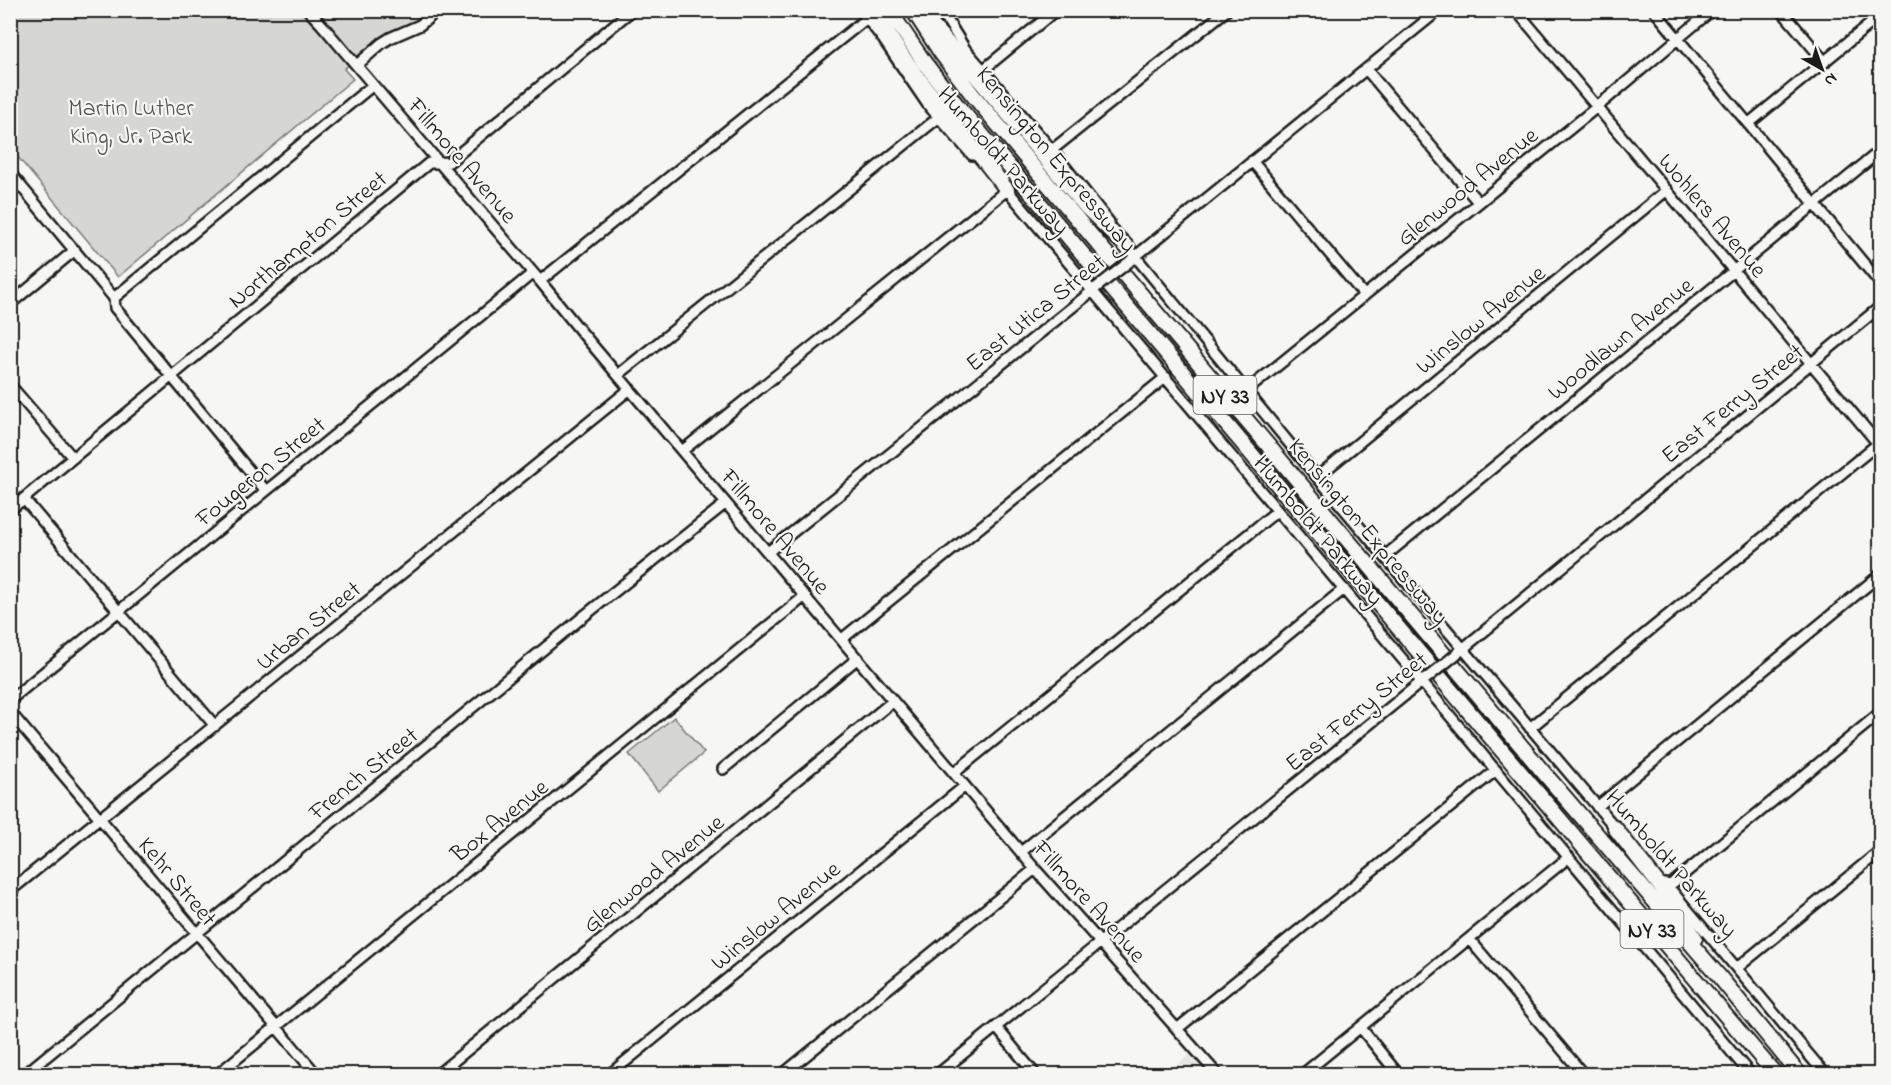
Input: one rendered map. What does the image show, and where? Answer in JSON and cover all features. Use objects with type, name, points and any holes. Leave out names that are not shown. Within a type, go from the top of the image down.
[{"type":"highway","name":"Kensington Expressway","points":[[890,10],[924,62],[963,112],[1775,1074]]},
{"type":"highway","name":"Kensington Expressway","points":[[913,10],[941,53],[972,94],[1491,710],[1718,975],[1799,1074]]},
{"type":"highway","points":[[918,10],[1130,255]]},
{"type":"highway","points":[[870,14],[883,27],[914,71],[1007,190]]},
{"type":"highway","points":[[1615,828],[1667,895],[1718,975]]},
{"type":"street","name":"Fillmore Avenue","points":[[308,10],[537,277],[1035,870],[1217,1074]]},
{"type":"street","points":[[357,65],[382,43],[420,26],[438,10]]},
{"type":"street","name":"Northampton Street","points":[[10,510],[429,163],[449,162],[632,10]]},
{"type":"street","name":"Humboldt Parkway","points":[[860,10],[870,14],[938,117],[1095,289],[1277,511],[1425,680],[1496,770],[1750,1074]]},
{"type":"street","name":"Humboldt Parkway","points":[[941,10],[965,49],[1052,150],[1130,255],[1385,556],[1461,650],[1668,887],[1825,1074]]},
{"type":"street","points":[[983,70],[1056,10]]},
{"type":"street","points":[[1052,150],[1227,10]]},
{"type":"street","name":"East Utica Street","points":[[768,552],[1095,289],[1130,255],[1252,161],[1439,10]]},
{"type":"street","name":"Wohlers Avenue","points":[[1516,10],[1880,444]]},
{"type":"street","points":[[1654,10],[1881,283]]},
{"type":"street","name":"Glenwood Avenue","points":[[1245,392],[1712,10]]},
{"type":"street","points":[[1781,10],[1825,62]]},
{"type":"street","name":"Fougeron Street","points":[[10,700],[266,491],[870,14]]},
{"type":"street","points":[[1748,124],[1881,16]]},
{"type":"street","points":[[1366,69],[1478,202]]},
{"type":"street","points":[[114,298],[373,85]]},
{"type":"street","points":[[618,375],[938,117]]},
{"type":"street","name":"Woodlawn Avenue","points":[[1385,556],[1881,151]]},
{"type":"street","points":[[1252,161],[1364,295]]},
{"type":"street","points":[[10,173],[114,298],[115,308],[266,491]]},
{"type":"street","points":[[682,451],[1007,190]]},
{"type":"street","name":"Winslow Avenue","points":[[1317,477],[1667,190]]},
{"type":"street","points":[[10,303],[75,250]]},
{"type":"street","name":"East Ferry Street","points":[[938,1074],[1881,307]]},
{"type":"street","points":[[842,639],[1166,377]]},
{"type":"street","points":[[10,385],[73,458]]},
{"type":"street","name":"Urban Street","points":[[10,891],[630,389]]},
{"type":"street","points":[[1530,728],[1880,444]]},
{"type":"street","points":[[24,499],[214,726]]},
{"type":"street","name":"French Street","points":[[24,1074],[584,616],[726,503]]},
{"type":"street","points":[[954,773],[1277,511]]},
{"type":"street","points":[[1597,807],[1881,575]]},
{"type":"street","points":[[1021,852],[1344,589]]},
{"type":"street","name":"Box Avenue","points":[[218,1074],[805,596]]},
{"type":"street","points":[[723,769],[858,658]]},
{"type":"street","name":"Glenwood Avenue","points":[[438,1074],[893,701]]},
{"type":"street","name":"Kehr Street","points":[[10,712],[316,1074]]},
{"type":"street","points":[[1668,887],[1881,713]]},
{"type":"street","points":[[1177,1029],[1496,770]]},
{"type":"street","name":"Winslow Avenue","points":[[610,1074],[965,786]]},
{"type":"street","points":[[1737,968],[1881,851]]},
{"type":"street","points":[[1303,1074],[1569,857]]},
{"type":"street","points":[[783,1074],[1035,870]]},
{"type":"street","points":[[1470,940],[1583,1074]]},
{"type":"street","points":[[996,1028],[1035,1074]]},
{"type":"street","points":[[1361,1028],[1398,1074]]},
{"type":"shaded area","points":[[1189,1055],[1206,1074],[1167,1074]]},
{"type":"green space","name":"Martin Luther King, Jr. Park","points":[[10,11],[428,11],[414,22],[390,31],[372,44],[344,69],[353,79],[118,277],[11,149]]},
{"type":"green space","points":[[674,717],[704,753],[658,791],[629,754]]}]
